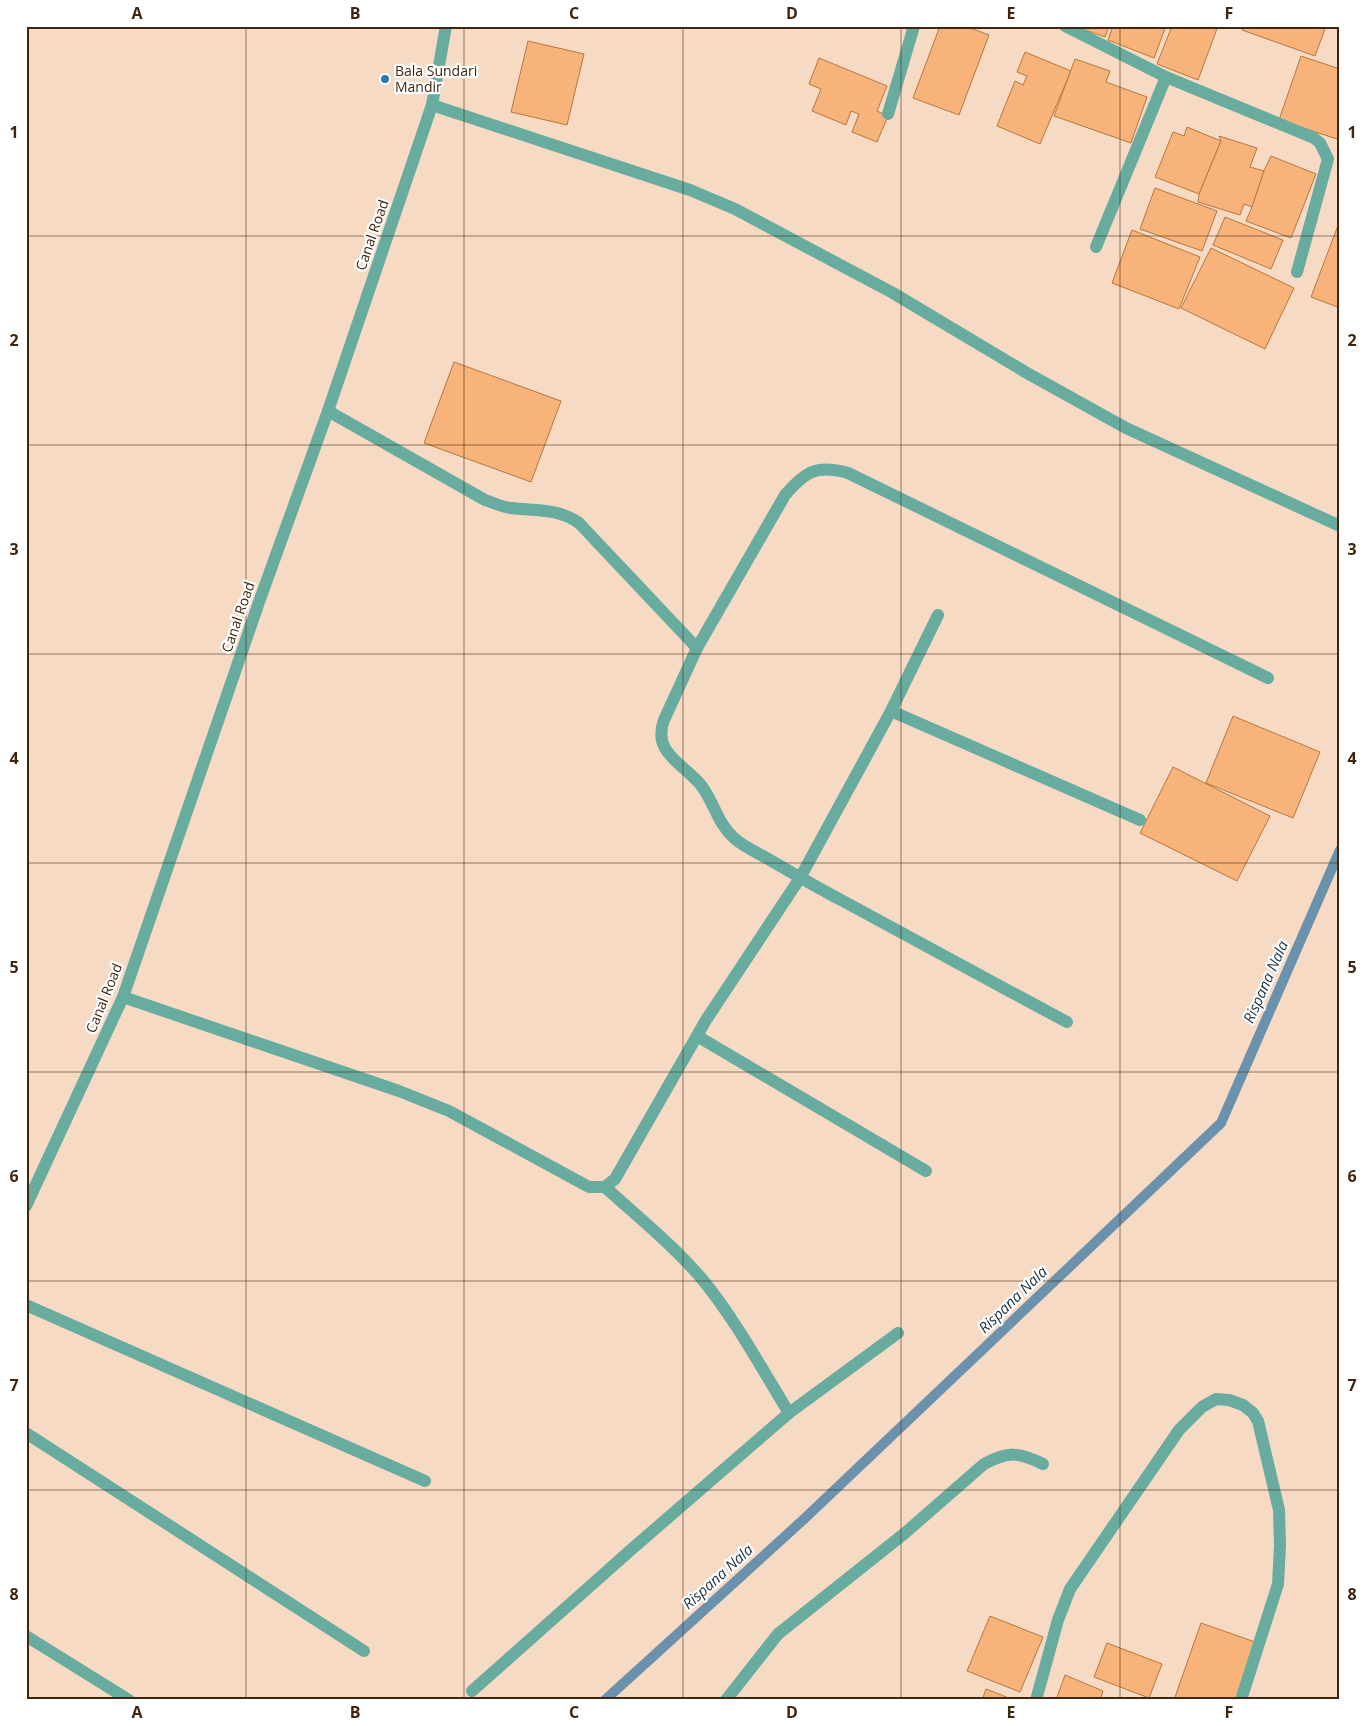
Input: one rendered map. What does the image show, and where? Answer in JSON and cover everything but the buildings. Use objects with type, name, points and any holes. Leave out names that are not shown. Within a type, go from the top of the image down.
[{"type":"street","name":"Canal Road","points":[[26,1206],[123,997],[259,602],[328,411],[432,105],[446,26]]},
{"type":"street","points":[[888,114],[914,26]]},
{"type":"street","points":[[1065,26],[1166,77],[1314,138],[1320,144],[1328,159],[1297,272]]},
{"type":"street","points":[[1096,247],[1166,77]]},
{"type":"street","points":[[432,105],[690,190],[735,209],[893,294],[1027,373],[1126,428],[1340,526]]},
{"type":"street","points":[[328,411],[485,500],[510,508],[554,512],[570,517],[579,523],[697,648]]},
{"type":"street","points":[[1067,1022],[800,878],[735,839],[717,816],[711,800],[700,784],[663,748],[661,729],[697,648],[785,495],[799,479],[809,473],[822,470],[837,470],[848,473],[1268,678]]},
{"type":"street","points":[[123,997],[399,1091],[449,1111],[589,1187],[605,1187],[615,1179],[697,1036],[800,878],[891,711],[938,615]]},
{"type":"street","points":[[891,711],[1140,820]]},
{"type":"street","points":[[697,1036],[926,1171]]},
{"type":"street","points":[[605,1187],[677,1251],[703,1281],[732,1322],[789,1414]]},
{"type":"street","points":[[26,1305],[425,1481]]},
{"type":"street","points":[[472,1691],[633,1548],[789,1414],[898,1333]]},
{"type":"street","points":[[1036,1700],[1058,1620],[1070,1589],[1179,1430],[1202,1407],[1216,1399],[1228,1400],[1243,1405],[1254,1413],[1258,1420],[1278,1510],[1280,1545],[1278,1584],[1241,1700]]},
{"type":"street","points":[[26,1433],[364,1651]]},
{"type":"street","points":[[726,1700],[778,1634],[905,1533],[984,1464],[999,1456],[1012,1453],[1024,1455],[1043,1464]]},
{"type":"street","points":[[26,1636],[129,1700]]},
{"type":"waterway","name":"Rispana Nala","points":[[605,1700],[803,1520],[1221,1123],[1340,850]]},
{"type":"place","name":"Bala Sundari Mandir","points":[[385,79]]}]
